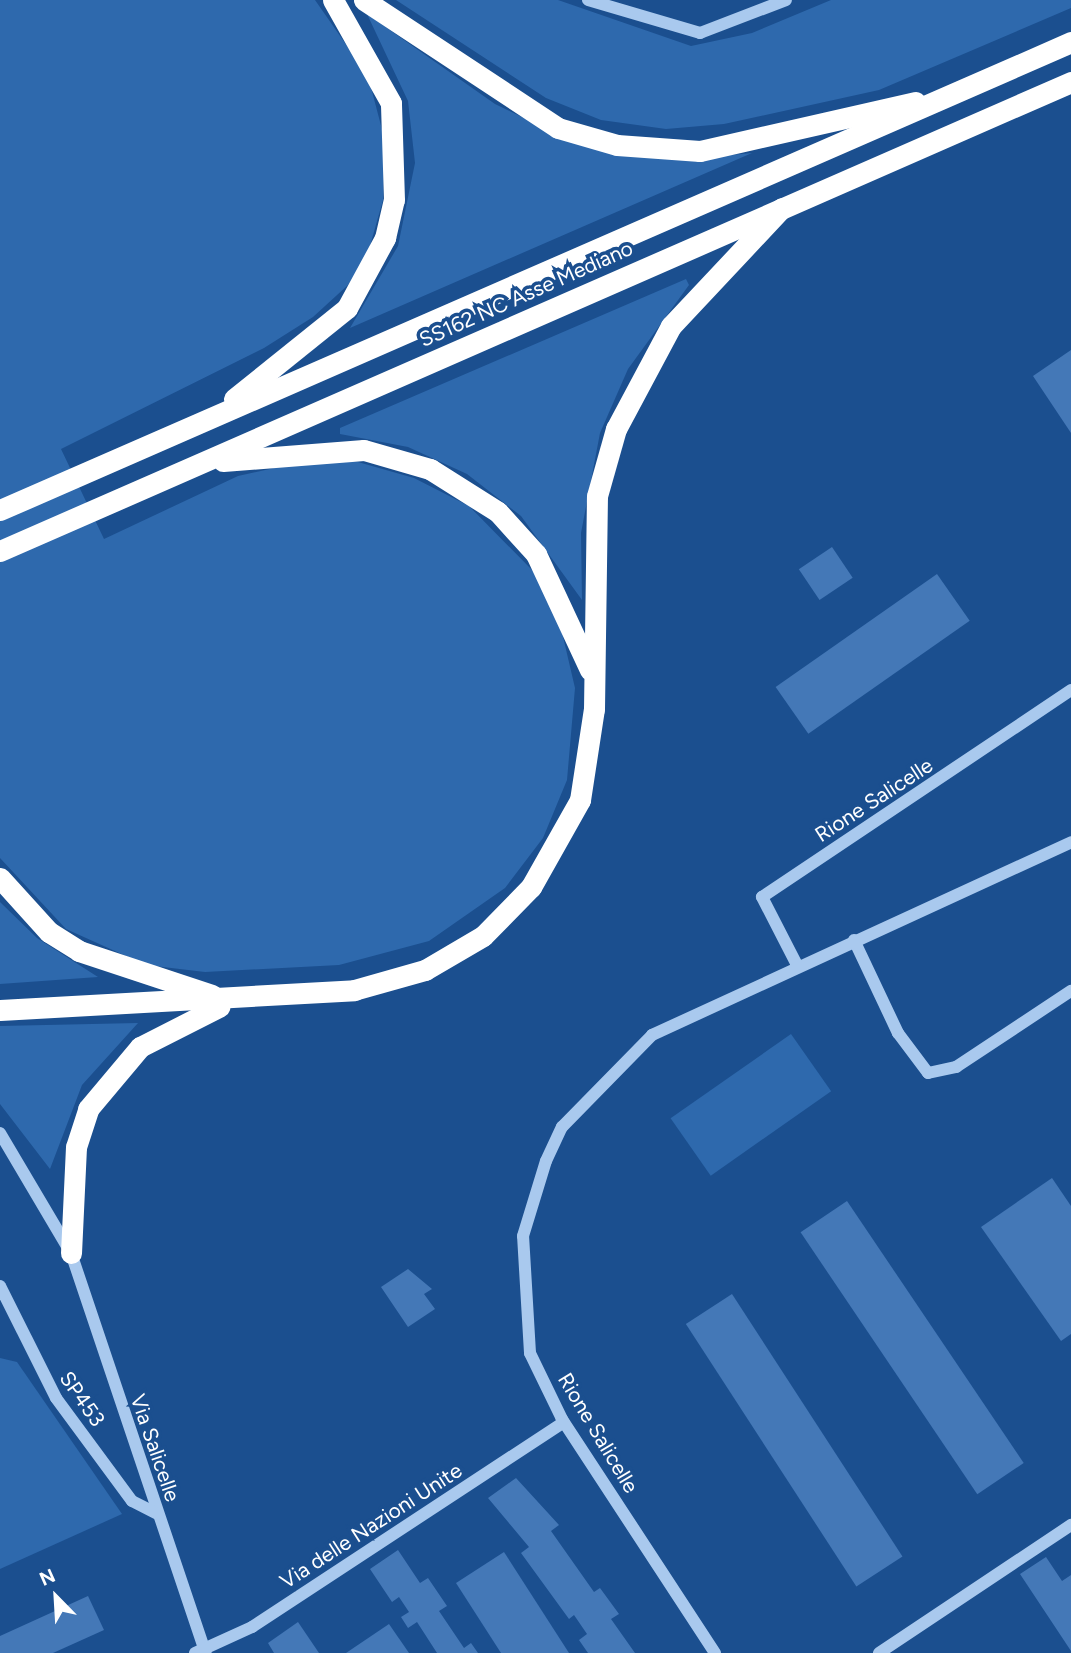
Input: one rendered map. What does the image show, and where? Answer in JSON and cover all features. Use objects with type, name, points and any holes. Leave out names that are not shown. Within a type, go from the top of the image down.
[{"type":"highway","points":[[209,419],[347,308],[385,238],[394,200],[391,103],[333,0]]},
{"type":"highway","points":[[365,0],[558,128],[617,145],[700,151],[941,99]]},
{"type":"highway","name":"SS162 NC Asse Mediano","points":[[0,510],[1071,42]]},
{"type":"highway","name":"SS162 NC Asse Mediano","points":[[0,551],[1071,82]]},
{"type":"highway","points":[[0,1010],[235,1001],[354,990],[425,970],[483,936],[531,887],[580,800],[591,748],[597,496],[615,429],[671,326],[782,208]]},
{"type":"highway","points":[[201,463],[364,450],[430,469],[498,512],[536,554],[594,678]]},
{"type":"highway","points":[[0,878],[50,932],[79,951],[235,1001]]},
{"type":"highway","points":[[71,1253],[76,1147],[88,1109],[140,1047],[235,1001]]},
{"type":"street","points":[[588,0],[700,33],[786,0]]},
{"type":"street","name":"Rione Salicelle","points":[[798,967],[762,897],[1071,690]]},
{"type":"street","name":"Rione Salicelle","points":[[715,1653],[564,1422],[530,1353],[523,1236],[532,1194],[562,1127],[652,1035],[1071,842]]},
{"type":"street","points":[[855,940],[898,1033],[928,1073],[956,1067],[1071,991]]},
{"type":"street","name":"Via Salicelle","points":[[0,1133],[71,1253],[202,1652]]},
{"type":"street","name":"SP453","points":[[0,1286],[56,1398],[132,1501],[157,1514]]},
{"type":"street","name":"Via delle Nazioni Unite","points":[[202,1652],[252,1628],[564,1422]]},
{"type":"street","points":[[879,1653],[1071,1525]]},
{"type":"shaded area","points":[[0,0],[315,0],[368,76],[384,137],[383,200],[366,260],[348,285],[313,317],[264,348],[61,449],[104,539],[238,476],[314,459],[358,462],[414,478],[469,506],[534,572],[561,628],[575,688],[567,780],[543,838],[505,888],[429,941],[339,965],[205,972],[146,965],[66,929],[0,858]]},
{"type":"shaded area","points":[[396,0],[558,0],[691,46],[752,33],[831,0],[1071,0],[1071,8],[879,90],[724,124],[666,129],[601,120],[546,98]]},
{"type":"shaded area","points":[[367,14],[495,104],[559,135],[698,158],[752,153],[350,328],[398,246],[415,163],[408,101]]},
{"type":"shaded area","points":[[686,279],[689,285],[628,369],[600,433],[581,533],[582,600],[521,516],[467,474],[408,447],[340,434],[340,428]]},
{"type":"shaded area","points":[[0,902],[37,938],[98,977],[0,984]]},
{"type":"shaded area","points":[[138,1023],[82,1085],[50,1169],[0,1104],[0,1026]]},
{"type":"shaded area","points":[[791,1034],[831,1091],[711,1176],[671,1118]]},
{"type":"shaded area","points":[[0,1358],[17,1362],[122,1514],[0,1569]]},
{"type":"building","points":[[1071,350],[1071,433],[1033,376]]},
{"type":"building","points":[[832,547],[853,578],[820,600],[799,569]]},
{"type":"building","points":[[937,574],[970,621],[808,734],[776,687]]},
{"type":"building","points":[[1052,1178],[1071,1206],[1071,1334],[1061,1341],[981,1227]]},
{"type":"building","points":[[847,1201],[1024,1463],[977,1494],[801,1232]]},
{"type":"building","points":[[408,1269],[432,1289],[424,1294],[435,1309],[408,1327],[381,1287]]},
{"type":"building","points":[[732,1294],[902,1557],[856,1586],[686,1324]]},
{"type":"building","points":[[516,1478],[559,1525],[551,1531],[594,1592],[600,1588],[619,1614],[611,1619],[635,1653],[588,1653],[579,1640],[587,1634],[574,1615],[569,1619],[521,1553],[529,1547],[488,1498]]},
{"type":"building","points":[[398,1550],[420,1583],[428,1578],[447,1606],[439,1611],[464,1648],[471,1643],[478,1653],[437,1653],[417,1622],[408,1628],[401,1617],[409,1612],[399,1597],[392,1602],[370,1569]]},
{"type":"building","points":[[504,1552],[569,1653],[501,1653],[456,1583]]},
{"type":"building","points":[[1046,1557],[1062,1581],[1071,1575],[1071,1651],[1020,1574]]},
{"type":"building","points":[[88,1596],[104,1630],[53,1653],[0,1653],[0,1636]]},
{"type":"building","points":[[298,1622],[319,1653],[274,1653],[268,1643]]},
{"type":"building","points":[[389,1624],[409,1653],[346,1653]]}]
